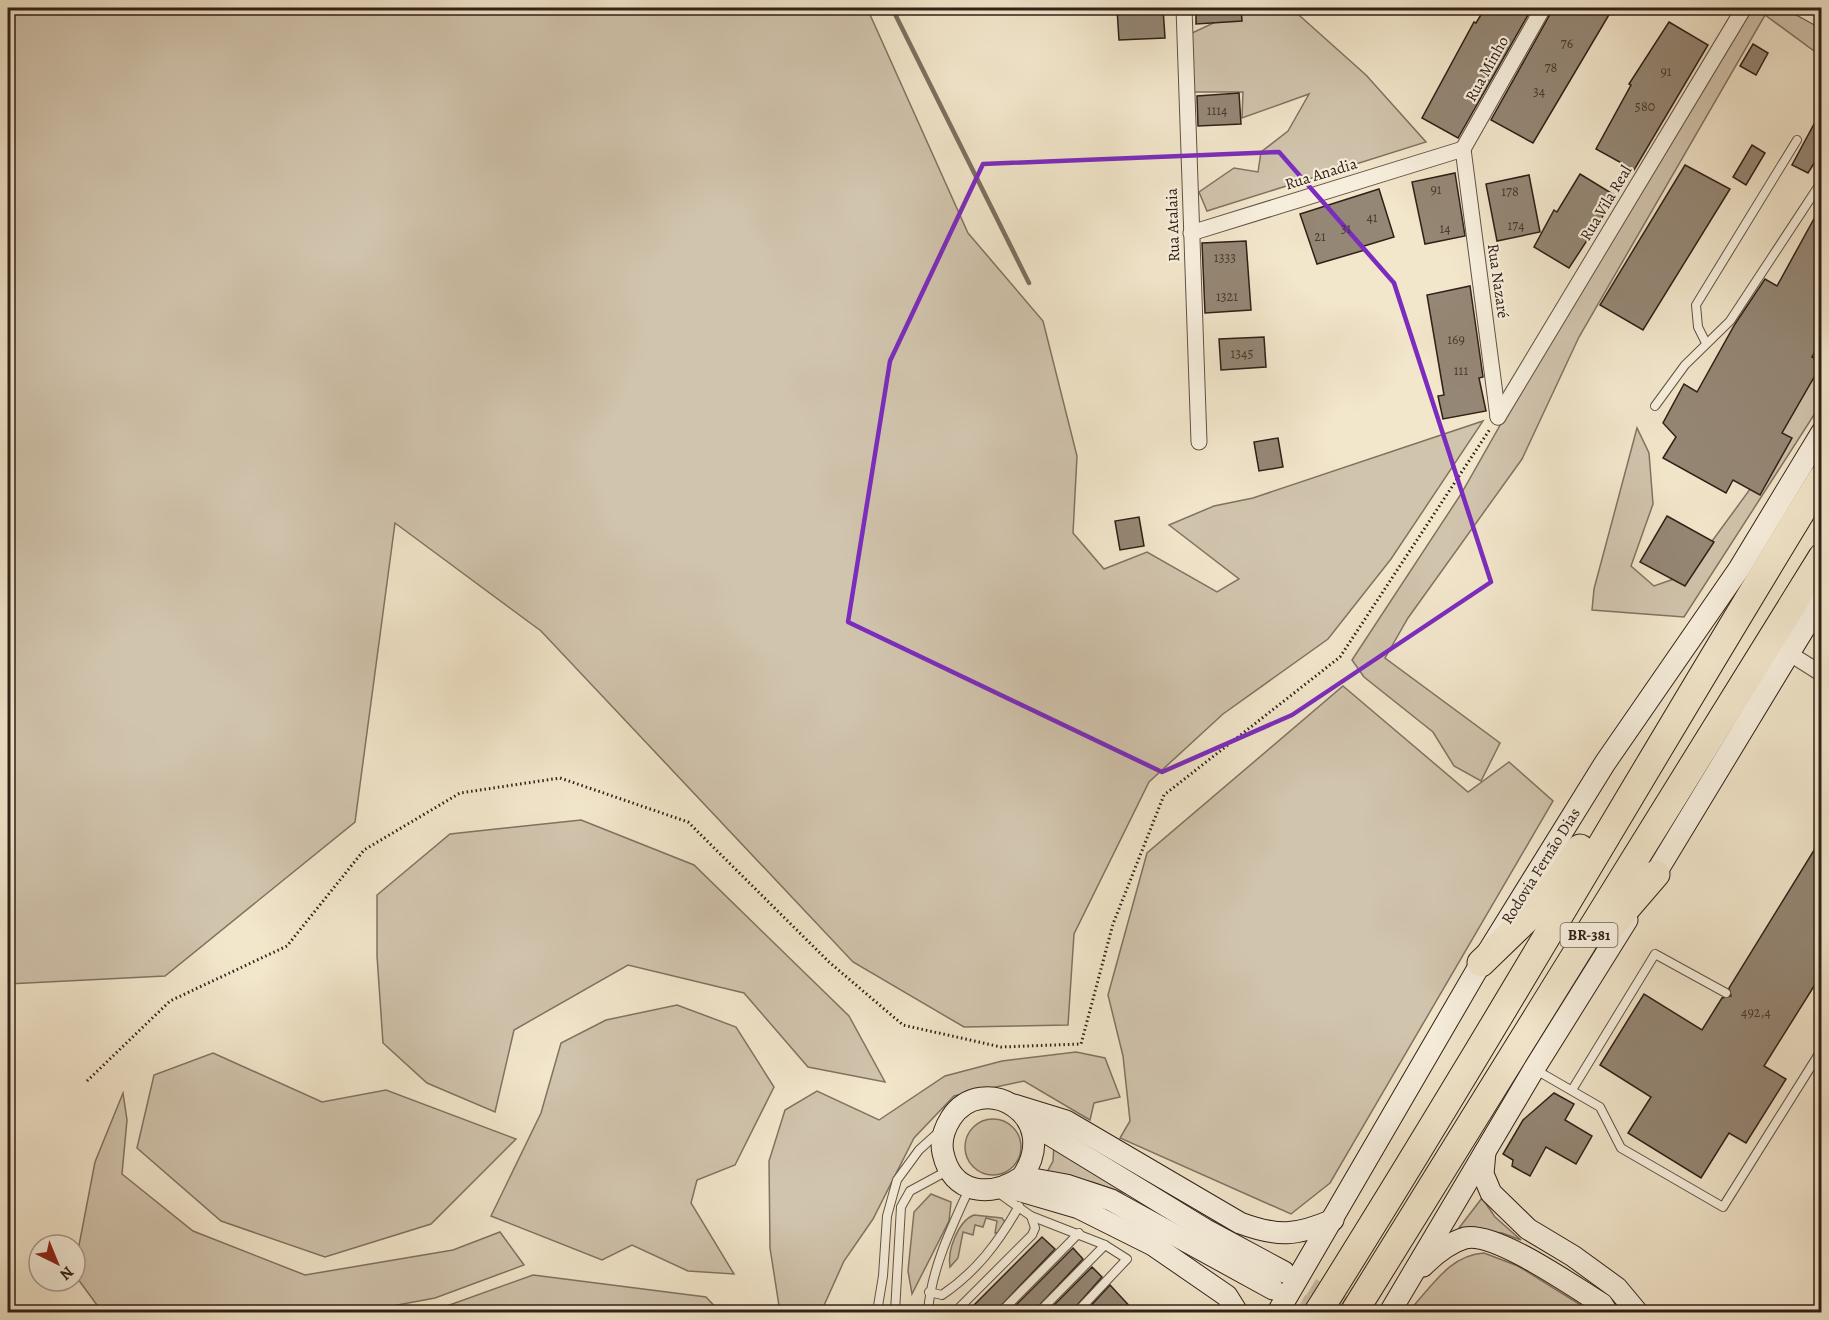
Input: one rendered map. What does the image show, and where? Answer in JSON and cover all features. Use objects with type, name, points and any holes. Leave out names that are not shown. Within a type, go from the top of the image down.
[{"type":"highway","name":"BR-381","points":[[1318,1312],[1440,1119],[1700,677],[1821,478]]},
{"type":"highway","name":"BR-381","points":[[1354,1312],[1821,557]]},
{"type":"highway","points":[[1481,963],[1539,907],[1700,677]]},
{"type":"highway","points":[[1548,1000],[1656,874]]},
{"type":"main road","name":"Rodovia Fernão Dias","points":[[1278,1312],[1481,963],[1605,763],[1739,569],[1821,432]]},
{"type":"main road","name":"BR-381","points":[[1390,1312],[1534,1069],[1656,874],[1787,652],[1821,599]]},
{"type":"main road","points":[[1010,1104],[1029,1122],[1206,1230],[1278,1280],[1111,1200],[1066,1185],[969,1188],[949,1170],[942,1149],[945,1126],[966,1104],[980,1099],[996,1099],[1066,1121],[1240,1223],[1258,1230],[1289,1234],[1308,1231],[1333,1220]]},
{"type":"main road","points":[[1008,1185],[1030,1165],[1034,1150],[1034,1136],[1029,1122]]},
{"type":"main road","points":[[1485,1151],[1483,1174],[1491,1193],[1528,1229],[1573,1256],[1617,1288],[1637,1312]]},
{"type":"main road","points":[[1008,1185],[1079,1208],[1153,1245],[1227,1296],[1237,1312]]},
{"type":"main road","points":[[1409,1279],[1442,1248],[1467,1238],[1498,1242],[1602,1304],[1607,1312]]},
{"type":"street","name":"Rua Atalaia","points":[[1184,8],[1198,442]]},
{"type":"street","name":"Rua Minho","points":[[1463,149],[1543,8]]},
{"type":"street","name":"Rua Vila Real","points":[[1498,417],[1744,8]]},
{"type":"street","points":[[1800,8],[1821,20]]},
{"type":"street","name":"Rua Anadia","points":[[1191,233],[1463,149]]},
{"type":"street","name":"Rua Nazaré","points":[[1463,149],[1498,417]]},
{"type":"street","points":[[1787,652],[1821,674]]},
{"type":"lane","points":[[1706,343],[1698,327],[1696,305],[1797,140]]},
{"type":"lane","points":[[1655,406],[1684,365],[1730,321],[1821,181]]},
{"type":"lane","points":[[1572,1090],[1655,954],[1726,993]]},
{"type":"lane","points":[[1534,1069],[1600,1107],[1621,1148],[1723,1207],[1821,1049]]},
{"type":"lane","points":[[877,1312],[883,1276],[887,1216],[897,1180],[918,1150],[945,1126]]},
{"type":"lane","points":[[895,1312],[898,1295],[899,1221],[902,1207],[910,1191],[949,1170]]},
{"type":"lane","points":[[1008,1185],[1019,1206],[1031,1216],[1105,1245],[1127,1259],[1077,1312]]},
{"type":"lane","points":[[928,1312],[929,1292],[951,1227],[969,1188]]},
{"type":"lane","points":[[929,1292],[942,1295],[964,1280],[1004,1234],[1019,1206]]},
{"type":"lane","points":[[955,1312],[1032,1235],[1035,1228],[1031,1216]]},
{"type":"lane","points":[[1001,1312],[1078,1233]]},
{"type":"lane","points":[[1039,1312],[1105,1245]]},
{"type":"lane","points":[[898,1295],[902,1312]]},
{"type":"path","points":[[87,1081],[170,1001],[287,946],[364,850],[460,793],[560,778],[688,822],[830,962],[903,1025],[1001,1047],[1081,1044],[1113,924],[1164,795],[1340,657],[1498,417]]},
{"type":"highlighted area","points":[[1279,152],[1394,283],[1491,582],[1292,715],[1162,772],[848,622],[890,361],[983,164]]},
{"type":"shaded area","points":[[8,8],[867,8],[968,233],[1043,321],[1077,456],[1073,533],[1104,569],[1147,552],[1217,592],[1239,579],[1169,525],[1214,506],[1253,498],[1483,421],[1391,559],[1328,639],[1223,714],[1149,782],[1074,934],[1068,1025],[964,1027],[853,962],[541,631],[395,523],[355,822],[165,976],[8,984]]},
{"type":"shaded area","points":[[1245,8],[1291,8],[1366,75],[1426,142],[1207,211],[1199,192],[1234,168],[1258,172],[1261,152],[1288,131],[1309,94],[1242,118],[1243,92],[1192,92],[1190,34]]},
{"type":"shaded area","points":[[1743,8],[1789,8],[1821,27],[1821,56],[1765,15],[1579,337],[1522,459],[1408,618],[1385,658],[1500,743],[1481,781],[1454,766],[1433,732],[1364,677],[1352,660],[1461,494],[1579,286]]},
{"type":"shaded area","points":[[1821,350],[1821,404],[1684,617],[1592,610],[1594,589],[1637,428],[1649,453],[1653,504],[1631,566],[1654,586],[1688,574],[1756,481],[1792,393]]},
{"type":"shaded area","points":[[1343,686],[1468,792],[1509,762],[1553,801],[1330,1183],[1291,1214],[1120,1138],[1130,1121],[1123,1056],[1108,995],[1147,853]]},
{"type":"shaded area","points":[[581,820],[694,865],[849,1016],[885,1082],[808,1067],[744,993],[628,965],[514,1030],[495,1112],[427,1083],[383,1043],[377,956],[377,895],[450,834]]},
{"type":"shaded area","points":[[677,1005],[736,1027],[774,1087],[735,1165],[697,1180],[691,1203],[734,1274],[688,1271],[632,1245],[602,1260],[491,1216],[541,1113],[561,1043],[606,1020]]},
{"type":"shaded area","points":[[1076,1052],[1105,1058],[1120,1097],[1094,1103],[1090,1120],[1024,1081],[954,1096],[914,1138],[873,1219],[844,1261],[821,1312],[780,1312],[770,1248],[769,1161],[785,1110],[817,1091],[879,1120],[945,1076],[1002,1061]]},
{"type":"shaded area","points":[[213,1053],[322,1102],[386,1090],[516,1139],[431,1224],[325,1257],[221,1221],[137,1148],[154,1075]]},
{"type":"shaded area","points":[[123,1093],[127,1120],[122,1174],[193,1231],[305,1275],[453,1250],[500,1232],[524,1265],[435,1298],[360,1312],[102,1312],[87,1291],[87,1233],[81,1233],[95,1162]]},
{"type":"shaded area","points":[[993,1119],[1008,1124],[1016,1132],[1021,1147],[1016,1162],[1008,1170],[993,1175],[978,1170],[970,1162],[965,1147],[970,1132],[978,1124]]},
{"type":"shaded area","points":[[1054,1144],[1133,1196],[1092,1182],[1046,1174],[1053,1161]]},
{"type":"shaded area","points":[[931,1194],[951,1202],[949,1221],[912,1294],[908,1271],[914,1212]]},
{"type":"shaded area","points":[[1482,1198],[1495,1217],[1521,1240],[1502,1233],[1459,1228]]},
{"type":"shaded area","points":[[974,1215],[1002,1218],[1005,1222],[1000,1233],[995,1233],[997,1221],[986,1218],[983,1227],[975,1225],[973,1235],[963,1232],[958,1258],[950,1267],[950,1253],[955,1237],[963,1223]]},
{"type":"shaded area","points":[[1484,1253],[1518,1266],[1592,1312],[1408,1312],[1441,1274],[1451,1266],[1472,1255]]},
{"type":"shaded area","points":[[533,1275],[706,1297],[720,1312],[430,1312]]},
{"type":"building","points":[[1163,8],[1165,38],[1119,40],[1117,9]]},
{"type":"building","points":[[1196,8],[1241,8],[1242,21],[1196,24]]},
{"type":"building","points":[[1485,8],[1532,8],[1458,138],[1422,118],[1474,22],[1476,23]]},
{"type":"building","points":[[1613,8],[1533,143],[1491,120],[1553,9]]},
{"type":"building","points":[[1669,22],[1708,45],[1634,170],[1596,149],[1631,85],[1629,84]]},
{"type":"building","points":[[1753,44],[1768,53],[1756,75],[1740,66]]},
{"type":"building","points":[[1239,93],[1241,124],[1198,126],[1197,96]]},
{"type":"building","points":[[1821,111],[1821,152],[1808,173],[1792,165]]},
{"type":"building","points":[[1752,145],[1765,153],[1746,185],[1733,177]]},
{"type":"building","points":[[1685,165],[1730,189],[1643,330],[1600,305]]},
{"type":"building","points":[[1455,173],[1465,236],[1425,244],[1412,182]]},
{"type":"building","points":[[1580,174],[1616,196],[1569,268],[1534,247],[1554,210],[1557,212]]},
{"type":"building","points":[[1529,175],[1540,232],[1497,241],[1486,184]]},
{"type":"building","points":[[1379,189],[1394,237],[1364,246],[1365,250],[1317,264],[1300,214]]},
{"type":"building","points":[[1821,206],[1821,341],[1812,357],[1821,362],[1821,365],[1782,433],[1792,438],[1760,495],[1733,480],[1726,493],[1663,458],[1676,437],[1663,423],[1684,384],[1697,392],[1735,324],[1765,279],[1777,286]]},
{"type":"building","points":[[1246,241],[1251,310],[1205,313],[1202,243]]},
{"type":"building","points":[[1470,286],[1483,377],[1479,378],[1486,411],[1443,419],[1438,396],[1444,395],[1427,295]]},
{"type":"building","points":[[1264,337],[1266,367],[1221,370],[1219,339]]},
{"type":"building","points":[[1278,438],[1283,467],[1259,471],[1254,442]]},
{"type":"building","points":[[1667,516],[1714,542],[1685,586],[1640,562]]},
{"type":"building","points":[[1139,517],[1144,546],[1120,550],[1115,521]]},
{"type":"building","points":[[1821,839],[1821,975],[1764,1066],[1786,1079],[1746,1143],[1729,1133],[1701,1178],[1628,1133],[1651,1097],[1600,1065],[1644,994],[1702,1030],[1722,998],[1731,996],[1729,988]]},
{"type":"building","points":[[1554,1093],[1574,1104],[1565,1120],[1592,1136],[1576,1164],[1546,1147],[1530,1176],[1512,1166],[1513,1160],[1503,1154],[1523,1120]]},
{"type":"building","points":[[1042,1237],[1055,1249],[995,1312],[967,1312]]},
{"type":"building","points":[[1073,1248],[1083,1259],[1033,1312],[1009,1312]]},
{"type":"building","points":[[1092,1267],[1102,1277],[1071,1312],[1047,1312]]},
{"type":"building","points":[[1110,1285],[1135,1312],[1085,1312]]},
{"type":"waterway","points":[[892,8],[1029,283]]},
{"type":"tunnel","points":[[1284,1272],[1351,1312]]},
{"type":"tunnel","points":[[1273,1289],[1314,1312]]}]
